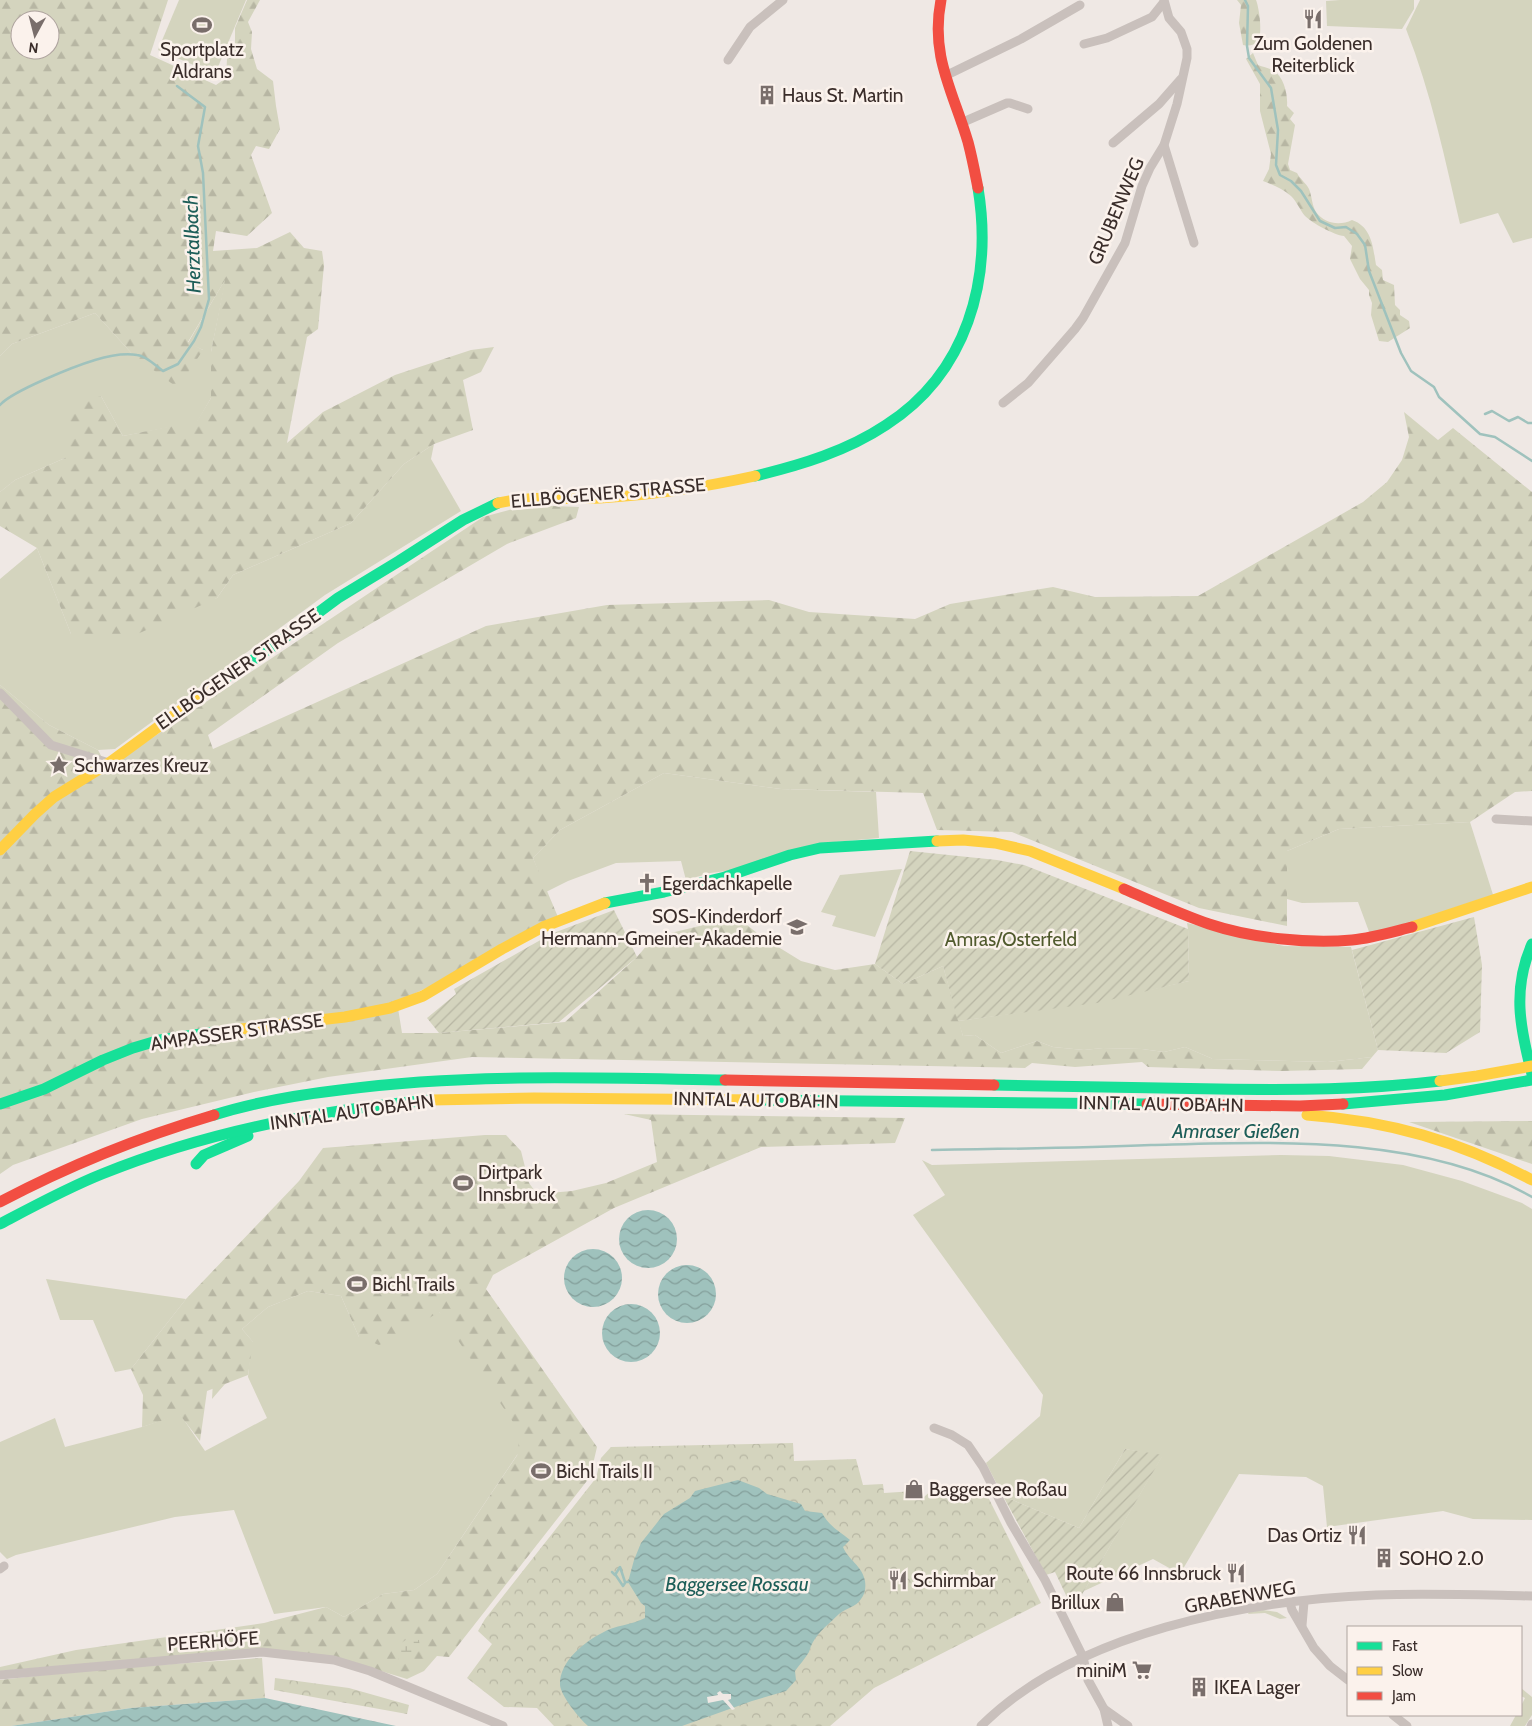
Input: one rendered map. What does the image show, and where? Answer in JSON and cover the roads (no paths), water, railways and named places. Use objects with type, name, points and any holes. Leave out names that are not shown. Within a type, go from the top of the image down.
[{"type":"main road","name":"ELLBÖGENER STRASSE","points":[[0,850],[48,802],[109,763],[178,711],[277,644],[338,598],[397,564],[444,532],[483,509],[516,498],[601,498],[744,479],[784,470],[818,459],[855,442],[889,423],[916,404],[943,374],[957,351],[975,302],[980,267],[982,226],[975,174],[961,123],[945,76],[936,37],[936,20],[941,0]]},
{"type":"main road","name":"AMPASSER STRASSE","points":[[0,1104],[44,1090],[103,1060],[160,1040],[186,1035],[345,1017],[390,1008],[423,996],[543,927],[594,907],[725,877],[790,855],[830,847],[963,840],[994,843],[1030,851],[1210,924],[1242,932],[1298,941],[1353,940],[1382,935],[1431,922],[1532,887]]},
{"type":"main road","points":[[1532,944],[1521,970],[1519,992],[1521,1021],[1532,1074]]},
{"type":"main road","points":[[1532,963],[1527,983],[1527,996],[1532,1038]]},
{"type":"main road","name":"INNTAL AUTOBAHN","points":[[0,1202],[59,1171],[135,1140],[213,1115],[248,1105],[298,1095],[362,1086],[524,1077],[911,1085],[1326,1089],[1419,1083],[1532,1066]]},
{"type":"main road","name":"INNTAL AUTOBAHN","points":[[0,1224],[64,1192],[140,1159],[214,1136],[276,1121],[345,1110],[433,1100],[544,1098],[1259,1106],[1396,1101],[1452,1095],[1532,1080]]},
{"type":"main road","points":[[1259,1106],[1283,1113],[1382,1123],[1423,1134],[1465,1148],[1498,1162],[1532,1180]]},
{"type":"main road","points":[[196,1164],[204,1155],[259,1132],[276,1121]]},
{"type":"street","points":[[728,60],[750,27],[783,0]]},
{"type":"street","name":"GRUBENWEG","points":[[1084,44],[1107,38],[1152,17],[1164,1]]},
{"type":"street","name":"GRUBENWEG","points":[[1003,403],[1028,384],[1075,329],[1125,243],[1142,186],[1164,145],[1173,117],[1187,58],[1187,49],[1181,32],[1169,18],[1164,1]]},
{"type":"street","points":[[945,76],[1021,39],[1080,5]]},
{"type":"street","name":"GRUBENWEG","points":[[1113,143],[1159,104],[1182,76]]},
{"type":"street","points":[[961,123],[1007,103],[1028,108]]},
{"type":"street","name":"GRUBENWEG","points":[[1164,145],[1194,243]]},
{"type":"street","points":[[0,693],[51,745],[109,763]]},
{"type":"street","points":[[1496,819],[1532,821]]},
{"type":"street","points":[[934,1428],[952,1435],[968,1445],[983,1467],[1011,1523],[1045,1580],[1083,1657],[1088,1680],[1104,1708],[1108,1726]]},
{"type":"street","name":"GRABENWEG","points":[[981,1726],[1035,1683],[1083,1657],[1138,1635],[1239,1610],[1378,1595],[1532,1596]]},
{"type":"street","points":[[1302,1625],[1304,1602]]},
{"type":"street","points":[[1290,1603],[1292,1610],[1314,1648],[1330,1666],[1347,1679]]},
{"type":"street","name":"PEERHÖFE","points":[[0,1675],[262,1652],[334,1660],[370,1671],[503,1726]]},
{"type":"street","points":[[1104,1708],[1128,1726]]},
{"type":"street","points":[[1394,1716],[1407,1726]]},
{"type":"water","points":[[648,1210],[659,1212],[672,1223],[677,1239],[675,1250],[664,1263],[648,1268],[637,1266],[624,1255],[619,1239],[621,1228],[632,1215]]},
{"type":"water","points":[[593,1249],[604,1251],[617,1262],[622,1278],[620,1289],[609,1302],[593,1307],[582,1305],[569,1294],[564,1278],[566,1267],[577,1254]]},
{"type":"water","points":[[687,1265],[698,1267],[711,1278],[716,1294],[714,1305],[703,1318],[687,1323],[676,1321],[663,1310],[658,1294],[660,1283],[671,1270]]},
{"type":"water","points":[[631,1304],[642,1306],[655,1317],[660,1333],[658,1344],[647,1357],[631,1362],[620,1360],[607,1349],[602,1333],[604,1322],[615,1309]]},
{"type":"water","name":"Baggersee Rossau","points":[[738,1480],[759,1488],[767,1494],[801,1504],[805,1511],[822,1513],[831,1525],[850,1540],[843,1547],[861,1571],[865,1581],[864,1593],[859,1602],[839,1614],[818,1634],[809,1652],[795,1671],[796,1680],[786,1691],[682,1726],[588,1726],[571,1707],[561,1690],[561,1677],[568,1661],[581,1647],[607,1630],[645,1618],[645,1606],[641,1603],[628,1582],[641,1543],[664,1514],[690,1498],[695,1491]]},
{"type":"water","points":[[265,1698],[396,1726],[11,1726],[131,1708]]},
{"type":"waterway","points":[[1245,0],[1248,6],[1247,46],[1249,58],[1271,88],[1278,130],[1276,165],[1280,175],[1291,181],[1301,191],[1320,221],[1335,228],[1346,227],[1357,234],[1365,245],[1369,271],[1401,353],[1411,371],[1434,387],[1439,397],[1480,434],[1495,437],[1532,461]]},
{"type":"waterway","name":"Herztalbach","points":[[0,405],[17,393],[59,373],[110,356],[140,355],[163,371],[178,364],[194,341],[201,327],[209,299],[203,173],[198,146],[205,107],[177,86]]},
{"type":"waterway","points":[[1485,414],[1492,411],[1509,421],[1518,417],[1528,423],[1532,423]]},
{"type":"waterway","name":"Amraser Gießen","points":[[932,1150],[1247,1143],[1346,1146],[1396,1152],[1444,1162],[1489,1177],[1532,1197]]},
{"type":"waterway","points":[[612,1572],[615,1575],[620,1567],[625,1582],[628,1582]]},
{"type":"waterway","points":[[615,1574],[623,1586],[625,1583]]},
{"type":"place","name":"Zum Goldenen Reiterblick","points":[[1313,19]]},
{"type":"place","name":"Sportplatz Aldrans","points":[[202,25]]},
{"type":"place","name":"Haus St. Martin","points":[[767,95]]},
{"type":"place","name":"Schwarzes Kreuz","points":[[59,765]]},
{"type":"place","name":"Egerdachkapelle","points":[[647,883]]},
{"type":"place","name":"SOS-Kinderdorf Hermann-Gmeiner-Akademie","points":[[797,927]]},
{"type":"place","name":"Dirtpark Innsbruck","points":[[463,1183]]},
{"type":"place","name":"Bichl Trails","points":[[357,1284]]},
{"type":"place","name":"Bichl Trails II","points":[[541,1471]]},
{"type":"place","name":"Baggersee Roßau","points":[[914,1489]]},
{"type":"place","name":"Das Ortiz","points":[[1357,1535]]},
{"type":"place","name":"SOHO 2.0","points":[[1384,1558]]},
{"type":"place","name":"Route 66 Innsbruck","points":[[1236,1573]]},
{"type":"place","name":"Schirmbar","points":[[898,1580]]},
{"type":"place","name":"Brillux","points":[[1115,1602]]},
{"type":"place","name":"miniM","points":[[1142,1670]]},
{"type":"place","name":"IKEA Lager","points":[[1199,1687]]},
{"type":"park label","name":"Amras/Osterfeld","points":[[1011,939]]}]
